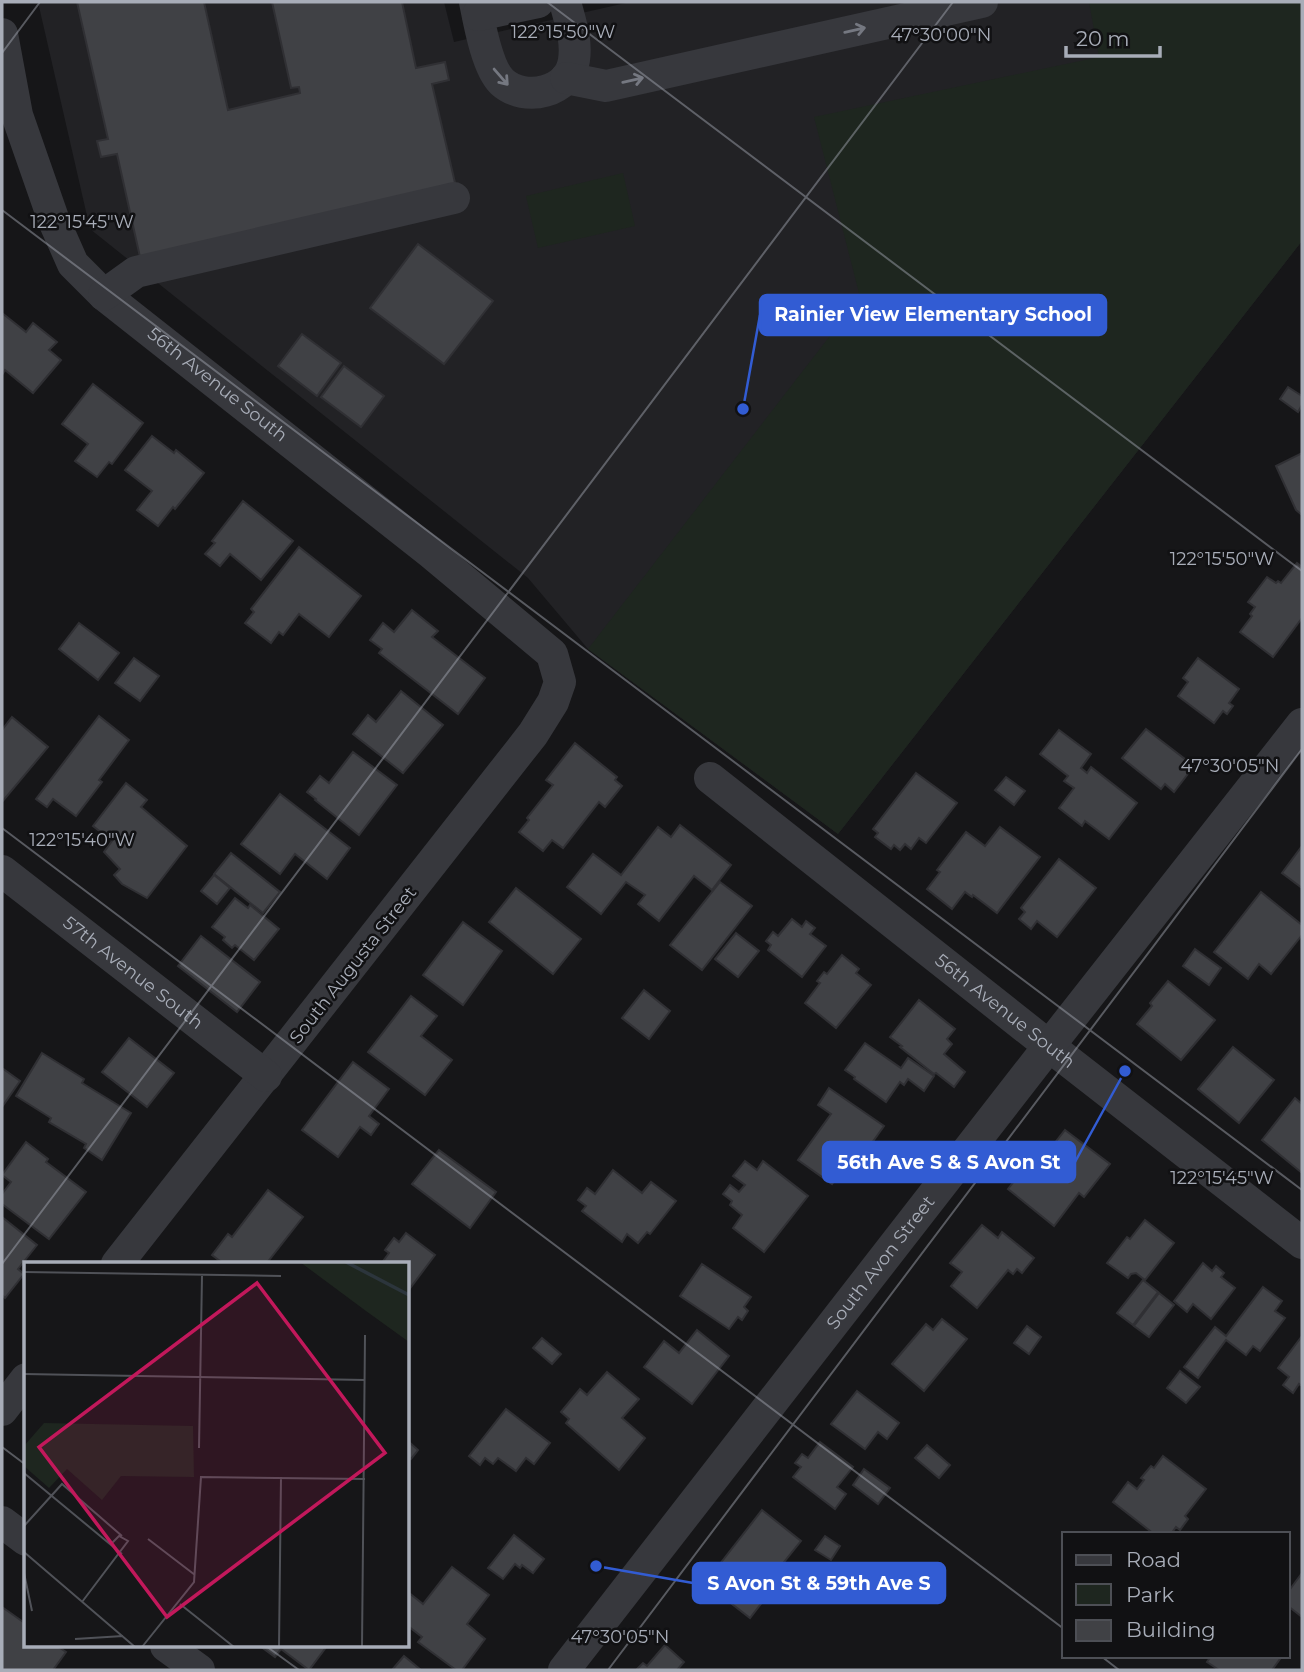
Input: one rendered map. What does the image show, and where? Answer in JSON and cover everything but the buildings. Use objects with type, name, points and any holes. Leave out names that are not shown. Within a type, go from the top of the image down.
[{"type":"street","points":[[538,2],[476,8],[491,63],[502,82],[519,92],[538,94],[556,88],[566,78],[574,63],[575,41],[565,2]]},
{"type":"street","points":[[566,78],[606,86],[982,2]]},
{"type":"street","name":"56th Avenue South","points":[[2,34],[9,117],[73,264],[104,295],[431,553],[552,654]]},
{"type":"street","points":[[104,295],[136,272],[454,198]]},
{"type":"street","name":"South Augusta Street","points":[[119,1262],[533,734],[553,702],[560,682],[552,654]]},
{"type":"street","name":"South Avon Street","points":[[564,1670],[1302,724]]},
{"type":"street","name":"56th Avenue South","points":[[710,778],[1302,1243]]},
{"type":"street","name":"57th Avenue South","points":[[2,871],[266,1076]]},
{"type":"street","points":[[2,1410],[24,1382]]},
{"type":"street","points":[[2,1522],[24,1538]]},
{"type":"street","points":[[169,1648],[199,1670]]},
{"type":"shaded area","points":[[38,2],[444,2],[454,42],[630,2],[1302,2],[1302,241],[838,834],[588,649],[528,578],[90,229]]},
{"type":"green space","points":[[1089,2],[1302,2],[1302,241],[838,834],[588,649],[860,297],[814,117],[1099,57]]},
{"type":"green space","points":[[623,173],[635,226],[538,248],[526,196]]},
{"type":"place","name":"Rainier View Elementary School","points":[[743,409]]},
{"type":"place","name":"56th Ave S & S Avon St","points":[[1125,1071]]},
{"type":"place","name":"S Avon St & 59th Ave S","points":[[596,1566]]}]
